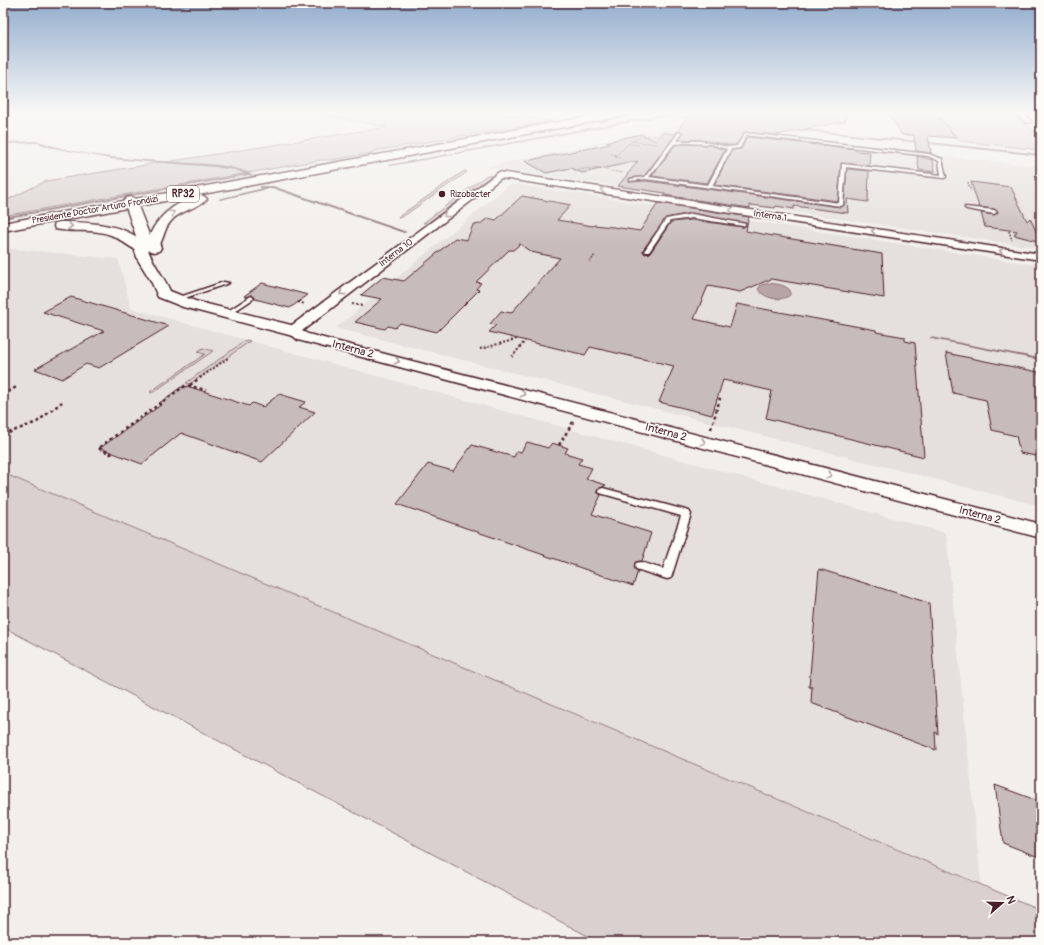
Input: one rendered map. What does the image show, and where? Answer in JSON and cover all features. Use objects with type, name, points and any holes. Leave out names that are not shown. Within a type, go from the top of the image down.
[{"type":"main road","name":"Presidente Doctor Arturo Frondizi","points":[[3,223],[373,157]]},
{"type":"main road","name":"Presidente Doctor Arturo Frondizi","points":[[3,228],[131,202],[388,157]]},
{"type":"main road","points":[[146,244],[155,236],[164,220],[177,210],[197,200],[245,187],[364,162]]},
{"type":"main road","points":[[3,223],[131,202],[306,168]]},
{"type":"main road","points":[[131,202],[146,244],[145,260],[158,281],[163,294],[227,314],[293,331]]},
{"type":"main road","points":[[3,228],[85,226],[124,234],[146,244]]},
{"type":"street","name":"Interna 1","points":[[499,174],[1041,257]]},
{"type":"street","name":"Interna 10","points":[[293,331],[499,174]]},
{"type":"street","name":"Interna 2","points":[[293,331],[303,336],[1041,531]]},
{"type":"lane","points":[[646,178],[662,157]]},
{"type":"lane","points":[[709,187],[726,157]]},
{"type":"lane","points":[[632,180],[646,178],[841,205],[844,165],[944,177],[941,160],[934,157]]},
{"type":"lane","points":[[967,208],[994,212]]},
{"type":"lane","points":[[647,252],[668,220],[692,216],[743,224]]},
{"type":"lane","points":[[177,299],[226,283]]},
{"type":"lane","points":[[227,314],[251,298]]},
{"type":"lane","points":[[603,491],[686,514],[667,575],[640,566]]},
{"type":"path","points":[[616,157],[620,158]]},
{"type":"path","points":[[575,175],[574,172],[593,169],[628,174]]},
{"type":"path","points":[[968,182],[971,192]]},
{"type":"path","points":[[590,262],[594,255]]},
{"type":"path","points":[[480,350],[517,339]]},
{"type":"path","points":[[512,357],[525,341]]},
{"type":"path","points":[[112,453],[111,454],[98,448],[228,358]]},
{"type":"path","points":[[3,395],[18,386]]},
{"type":"path","points":[[189,386],[206,390]]},
{"type":"path","points":[[706,443],[720,399],[718,398]]},
{"type":"path","points":[[3,435],[37,422],[62,402]]},
{"type":"path","points":[[559,445],[580,410]]},
{"type":"shaded area","points":[[197,157],[349,157],[322,160],[3,216],[3,202],[46,181],[152,163]]},
{"type":"shaded area","points":[[532,157],[955,157],[1041,167],[1041,248],[484,167]]},
{"type":"shaded area","points":[[464,171],[467,172],[402,217],[398,217]]},
{"type":"shaded area","points":[[487,175],[491,176],[428,223],[423,223]]},
{"type":"shaded area","points":[[517,184],[1041,266],[1041,506],[336,328],[509,185]]},
{"type":"shaded area","points":[[3,248],[118,259],[131,308],[946,533],[981,884],[3,473]]},
{"type":"shaded area","points":[[761,285],[784,286],[790,290],[790,295],[778,299],[764,295],[758,289]]},
{"type":"shaded area","points":[[246,340],[250,341],[190,384],[186,383]]},
{"type":"shaded area","points":[[203,348],[213,351],[152,393],[150,392],[205,354],[197,352]]},
{"type":"shaded area","points":[[3,473],[1041,910],[1041,942],[599,942],[3,627]]},
{"type":"building","points":[[545,157],[659,157],[644,176],[630,178],[629,182],[646,181],[841,207],[844,205],[847,169],[869,171],[868,202],[847,199],[848,213],[794,206],[794,209],[776,206],[775,208],[750,205],[750,208],[664,195],[665,193],[618,186],[638,161],[582,173],[571,168],[546,173],[525,161]]},
{"type":"building","points":[[666,157],[721,157],[707,183],[652,176]]},
{"type":"building","points":[[728,157],[870,157],[869,166],[841,163],[838,201],[714,185]]},
{"type":"building","points":[[917,157],[933,160],[935,172],[919,170]]},
{"type":"building","points":[[971,182],[1011,187],[1027,221],[1030,218],[1041,242],[1014,235],[1017,231],[985,227],[981,213],[994,215],[998,212],[994,209],[979,207]]},
{"type":"building","points":[[522,196],[571,205],[557,220],[593,226],[640,231],[658,203],[749,217],[747,224],[692,213],[666,218],[643,250],[645,254],[650,253],[671,222],[692,220],[743,227],[747,225],[746,231],[882,254],[884,298],[771,279],[740,292],[708,286],[694,319],[730,327],[737,304],[876,330],[876,332],[905,337],[905,341],[915,343],[924,457],[766,418],[772,391],[723,380],[712,415],[659,402],[674,366],[590,347],[585,355],[489,332],[496,325],[490,324],[501,311],[511,313],[560,258],[531,252],[520,244],[513,250],[509,250],[476,282],[481,283],[476,289],[479,290],[437,332],[400,323],[395,328],[388,326],[385,329],[355,322],[382,299],[361,295],[383,277],[404,281],[455,238],[467,240],[473,225],[480,224],[488,218],[496,220]]},
{"type":"building","points":[[262,283],[308,295],[290,308],[255,299],[252,295],[247,297],[244,296]]},
{"type":"building","points":[[71,297],[169,326],[99,368],[86,364],[62,379],[35,369],[104,331],[43,312]]},
{"type":"building","points":[[946,353],[1038,372],[1041,381],[1041,457],[1020,453],[1016,436],[992,430],[986,400],[953,393]]},
{"type":"building","points":[[187,386],[249,406],[252,403],[263,407],[279,394],[306,402],[299,407],[315,412],[262,462],[181,433],[142,464],[100,448],[161,405],[158,404],[181,387],[184,388]]},
{"type":"building","points":[[527,442],[548,448],[552,443],[568,448],[565,453],[582,458],[578,464],[592,468],[586,479],[606,485],[597,490],[597,492],[601,495],[592,514],[651,533],[642,561],[635,563],[635,569],[638,571],[633,586],[397,504],[428,464],[453,471],[472,445],[514,457],[517,451],[521,452]]},
{"type":"building","points":[[819,569],[929,603],[938,734],[935,732],[936,750],[811,703],[812,687],[809,687]]},
{"type":"building","points":[[995,785],[1041,802],[1041,858],[1003,843]]},
{"type":"waterway","points":[[106,157],[215,166],[236,169],[252,175]]},
{"type":"waterway","points":[[390,165],[433,157]]},
{"type":"waterway","points":[[3,218],[249,174]]},
{"type":"waterway","points":[[261,187],[272,187],[405,232]]},
{"type":"waterway","points":[[220,199],[267,188]]},
{"type":"waterway","points":[[932,338],[1039,359]]},
{"type":"place","name":"Rizobacter","points":[[442,194]]}]
